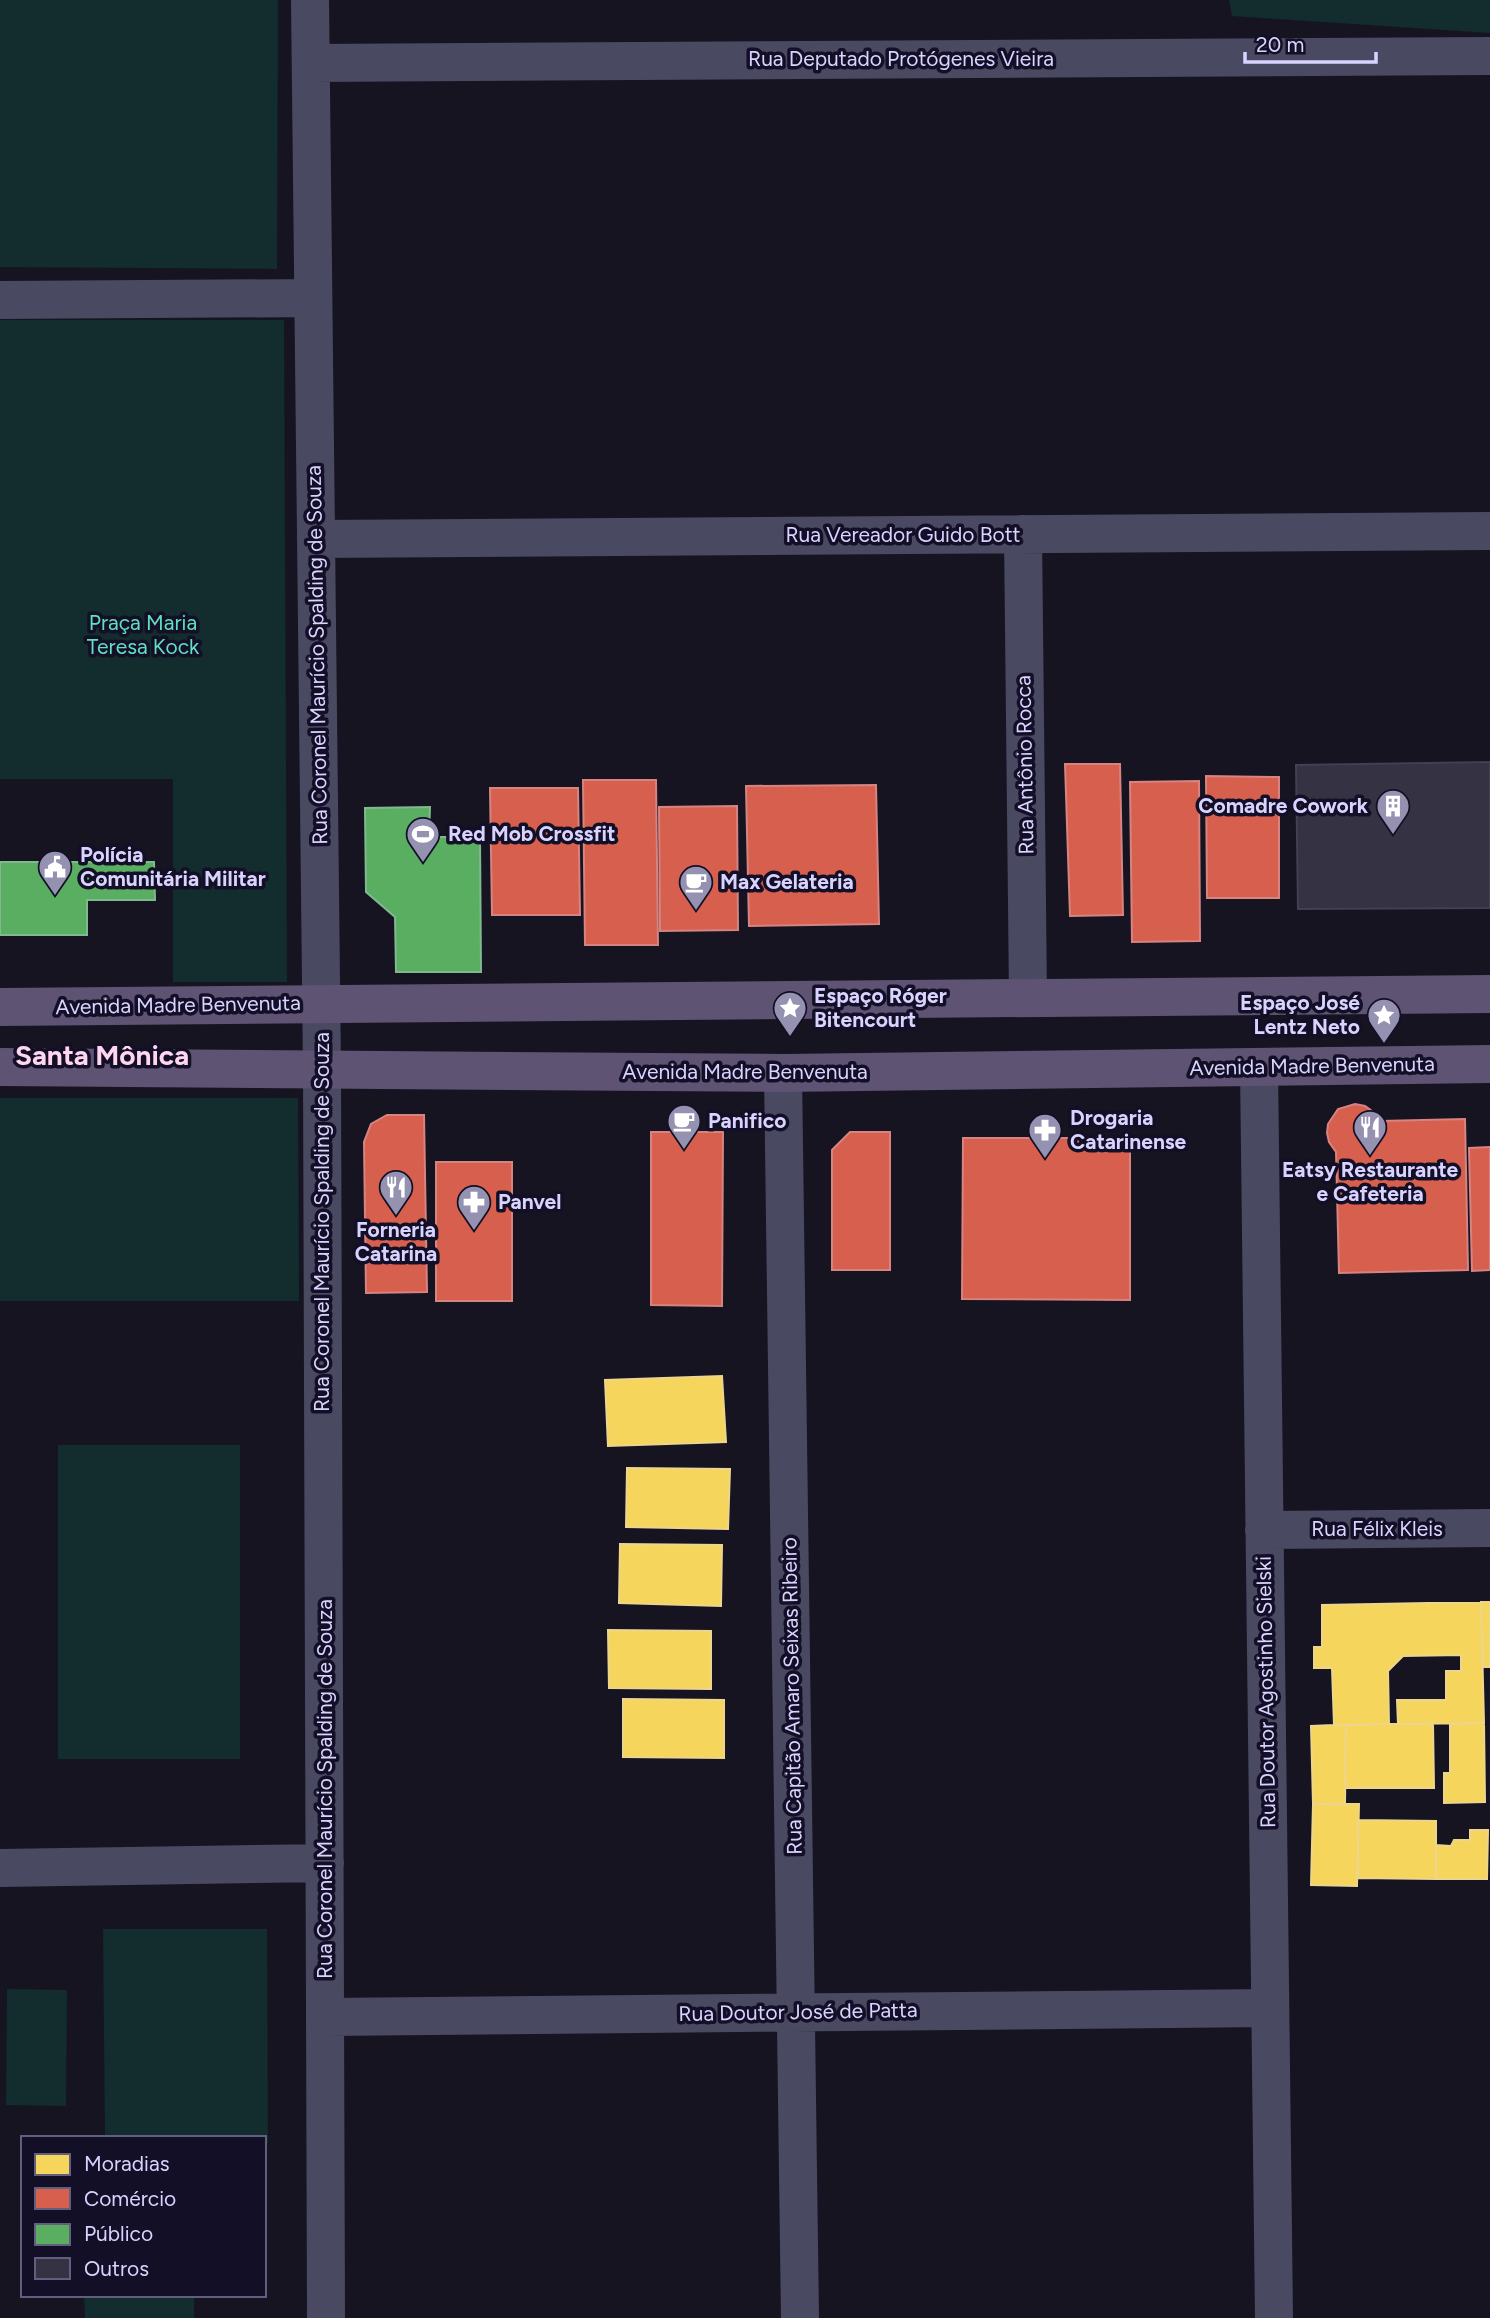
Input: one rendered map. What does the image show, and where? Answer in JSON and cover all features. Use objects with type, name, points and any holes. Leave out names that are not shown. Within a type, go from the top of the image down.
[{"type":"main road","name":"Avenida Madre Benvenuta","points":[[0,1007],[1490,994]]},
{"type":"main road","name":"Avenida Madre Benvenuta","points":[[0,1067],[783,1073],[1490,1064]]},
{"type":"street","name":"Rua Coronel Maurício Spalding de Souza","points":[[310,0],[322,1070],[326,2318]]},
{"type":"street","name":"Rua Deputado Protógenes Vieira","points":[[311,63],[1490,56]]},
{"type":"street","points":[[0,300],[313,298]]},
{"type":"street","name":"Rua Vereador Guido Bott","points":[[316,539],[1490,531]]},
{"type":"street","name":"Rua Antônio Rocca","points":[[1023,534],[1028,996]]},
{"type":"street","name":"Rua Doutor Agostinho Sielski","points":[[1259,1067],[1273,2318]]},
{"type":"street","name":"Rua Capitão Amaro Seixas Ribeiro","points":[[783,1073],[800,2318]]},
{"type":"street","name":"Rua Félix Kleis","points":[[1264,1530],[1490,1528]]},
{"type":"street","points":[[0,1868],[325,1863]]},
{"type":"street","name":"Rua Doutor José de Patta","points":[[326,2017],[1270,2008]]},
{"type":"green space","points":[[0,0],[278,0],[277,269],[0,267]]},
{"type":"green space","points":[[1229,0],[1490,0],[1490,33],[1232,16]]},
{"type":"green space","name":"Praça Maria Teresa Kock","points":[[0,320],[284,320],[287,982],[173,982],[173,779],[0,779]]},
{"type":"green space","points":[[0,1098],[298,1098],[299,1301],[0,1301]]},
{"type":"green space","points":[[58,1445],[240,1445],[240,1759],[58,1759]]},
{"type":"green space","points":[[103,1929],[267,1929],[268,2143],[266,2136],[105,2136]]},
{"type":"green space","points":[[7,1989],[67,1990],[66,2106],[6,2105]]},
{"type":"green space","points":[[84,2297],[194,2297],[194,2318],[85,2318]]},
{"type":"building: Moradias","points":[[722,1376],[726,1442],[608,1446],[605,1380]]},
{"type":"building: Moradias","points":[[627,1468],[730,1469],[728,1529],[626,1527]]},
{"type":"building: Moradias","points":[[620,1544],[722,1545],[721,1606],[619,1603]]},
{"type":"building: Moradias","points":[[1481,1602],[1484,1723],[1398,1724],[1397,1700],[1446,1700],[1446,1671],[1461,1671],[1461,1655],[1403,1656],[1388,1671],[1389,1724],[1334,1725],[1332,1668],[1314,1668],[1314,1647],[1322,1647],[1322,1605]]},
{"type":"building: Moradias","points":[[1481,1602],[1490,1602],[1490,1667],[1483,1667]]},
{"type":"building: Moradias","points":[[608,1630],[711,1631],[711,1689],[609,1688]]},
{"type":"building: Moradias","points":[[623,1699],[724,1700],[724,1758],[623,1757]]},
{"type":"building: Moradias","points":[[1484,1723],[1485,1802],[1444,1803],[1444,1773],[1450,1773],[1450,1724]]},
{"type":"building: Moradias","points":[[1433,1724],[1434,1788],[1345,1788],[1346,1725]]},
{"type":"building: Moradias","points":[[1346,1725],[1345,1805],[1313,1804],[1311,1726]]},
{"type":"building: Moradias","points":[[1313,1804],[1359,1804],[1357,1886],[1311,1885]]},
{"type":"building: Moradias","points":[[1358,1820],[1436,1821],[1436,1879],[1358,1878]]},
{"type":"building: Moradias","points":[[1470,1830],[1488,1830],[1487,1879],[1436,1879],[1436,1845],[1451,1846],[1454,1840],[1470,1840]]},
{"type":"building: Comércio","points":[[1065,764],[1120,764],[1123,915],[1070,916]]},
{"type":"building: Comércio","points":[[1206,776],[1279,777],[1279,898],[1207,898]]},
{"type":"building: Comércio","points":[[583,780],[656,780],[658,945],[585,945]]},
{"type":"building: Comércio","points":[[1199,781],[1200,941],[1132,942],[1130,782]]},
{"type":"building: Comércio","points":[[876,785],[879,924],[749,926],[746,786]]},
{"type":"building: Comércio","points":[[490,788],[578,788],[580,915],[492,915]]},
{"type":"building: Comércio","points":[[737,806],[738,930],[660,931],[659,807]]},
{"type":"building: Comércio","points":[[1355,1104],[1365,1106],[1380,1121],[1465,1119],[1468,1270],[1339,1273],[1336,1152],[1327,1133],[1328,1124],[1338,1109]]},
{"type":"building: Comércio","name":"Forneria Catarina","points":[[387,1115],[424,1115],[427,1292],[366,1293],[364,1142],[371,1124]]},
{"type":"building: Comércio","points":[[651,1132],[723,1132],[722,1306],[651,1305]]},
{"type":"building: Comércio","points":[[850,1132],[890,1132],[890,1270],[832,1270],[832,1150]]},
{"type":"building: Comércio","points":[[963,1138],[1130,1138],[1130,1300],[962,1299]]},
{"type":"building: Comércio","points":[[1490,1147],[1490,1270],[1472,1271],[1469,1148]]},
{"type":"building: Comércio","name":"Panvel","points":[[436,1162],[512,1162],[512,1301],[436,1301]]},
{"type":"building: Público","name":"Red Mob Crossfit","points":[[430,807],[429,837],[480,837],[481,972],[396,972],[395,917],[366,892],[365,808]]},
{"type":"building: Público","points":[[0,862],[154,862],[155,900],[87,900],[87,935],[0,935]]},
{"type":"building: Outros","name":"Comadre Cowork","points":[[1490,762],[1490,908],[1298,909],[1296,765]]},
{"type":"place","name":"Comadre Cowork","points":[[1393,836]]},
{"type":"place","name":"Red Mob Crossfit","points":[[423,864]]},
{"type":"place","name":"Polícia Comunitária Militar","points":[[55,897]]},
{"type":"place","name":"Max Gelateria","points":[[696,912]]},
{"type":"place","name":"Espaço Róger Bitencourt","points":[[790,1038]]},
{"type":"place","name":"Espaço José Lentz Neto","points":[[1384,1045]]},
{"type":"place","name":"Panifico","points":[[684,1151]]},
{"type":"place","name":"Eatsy Restaurante e Cafeteria","points":[[1370,1157]]},
{"type":"place","name":"Drogaria Catarinense","points":[[1045,1160]]},
{"type":"place","name":"Forneria Catarina","points":[[396,1217]]},
{"type":"place","name":"Panvel","points":[[474,1232]]},
{"type":"district","name":"Santa Mônica","points":[[102,1055]]}]
